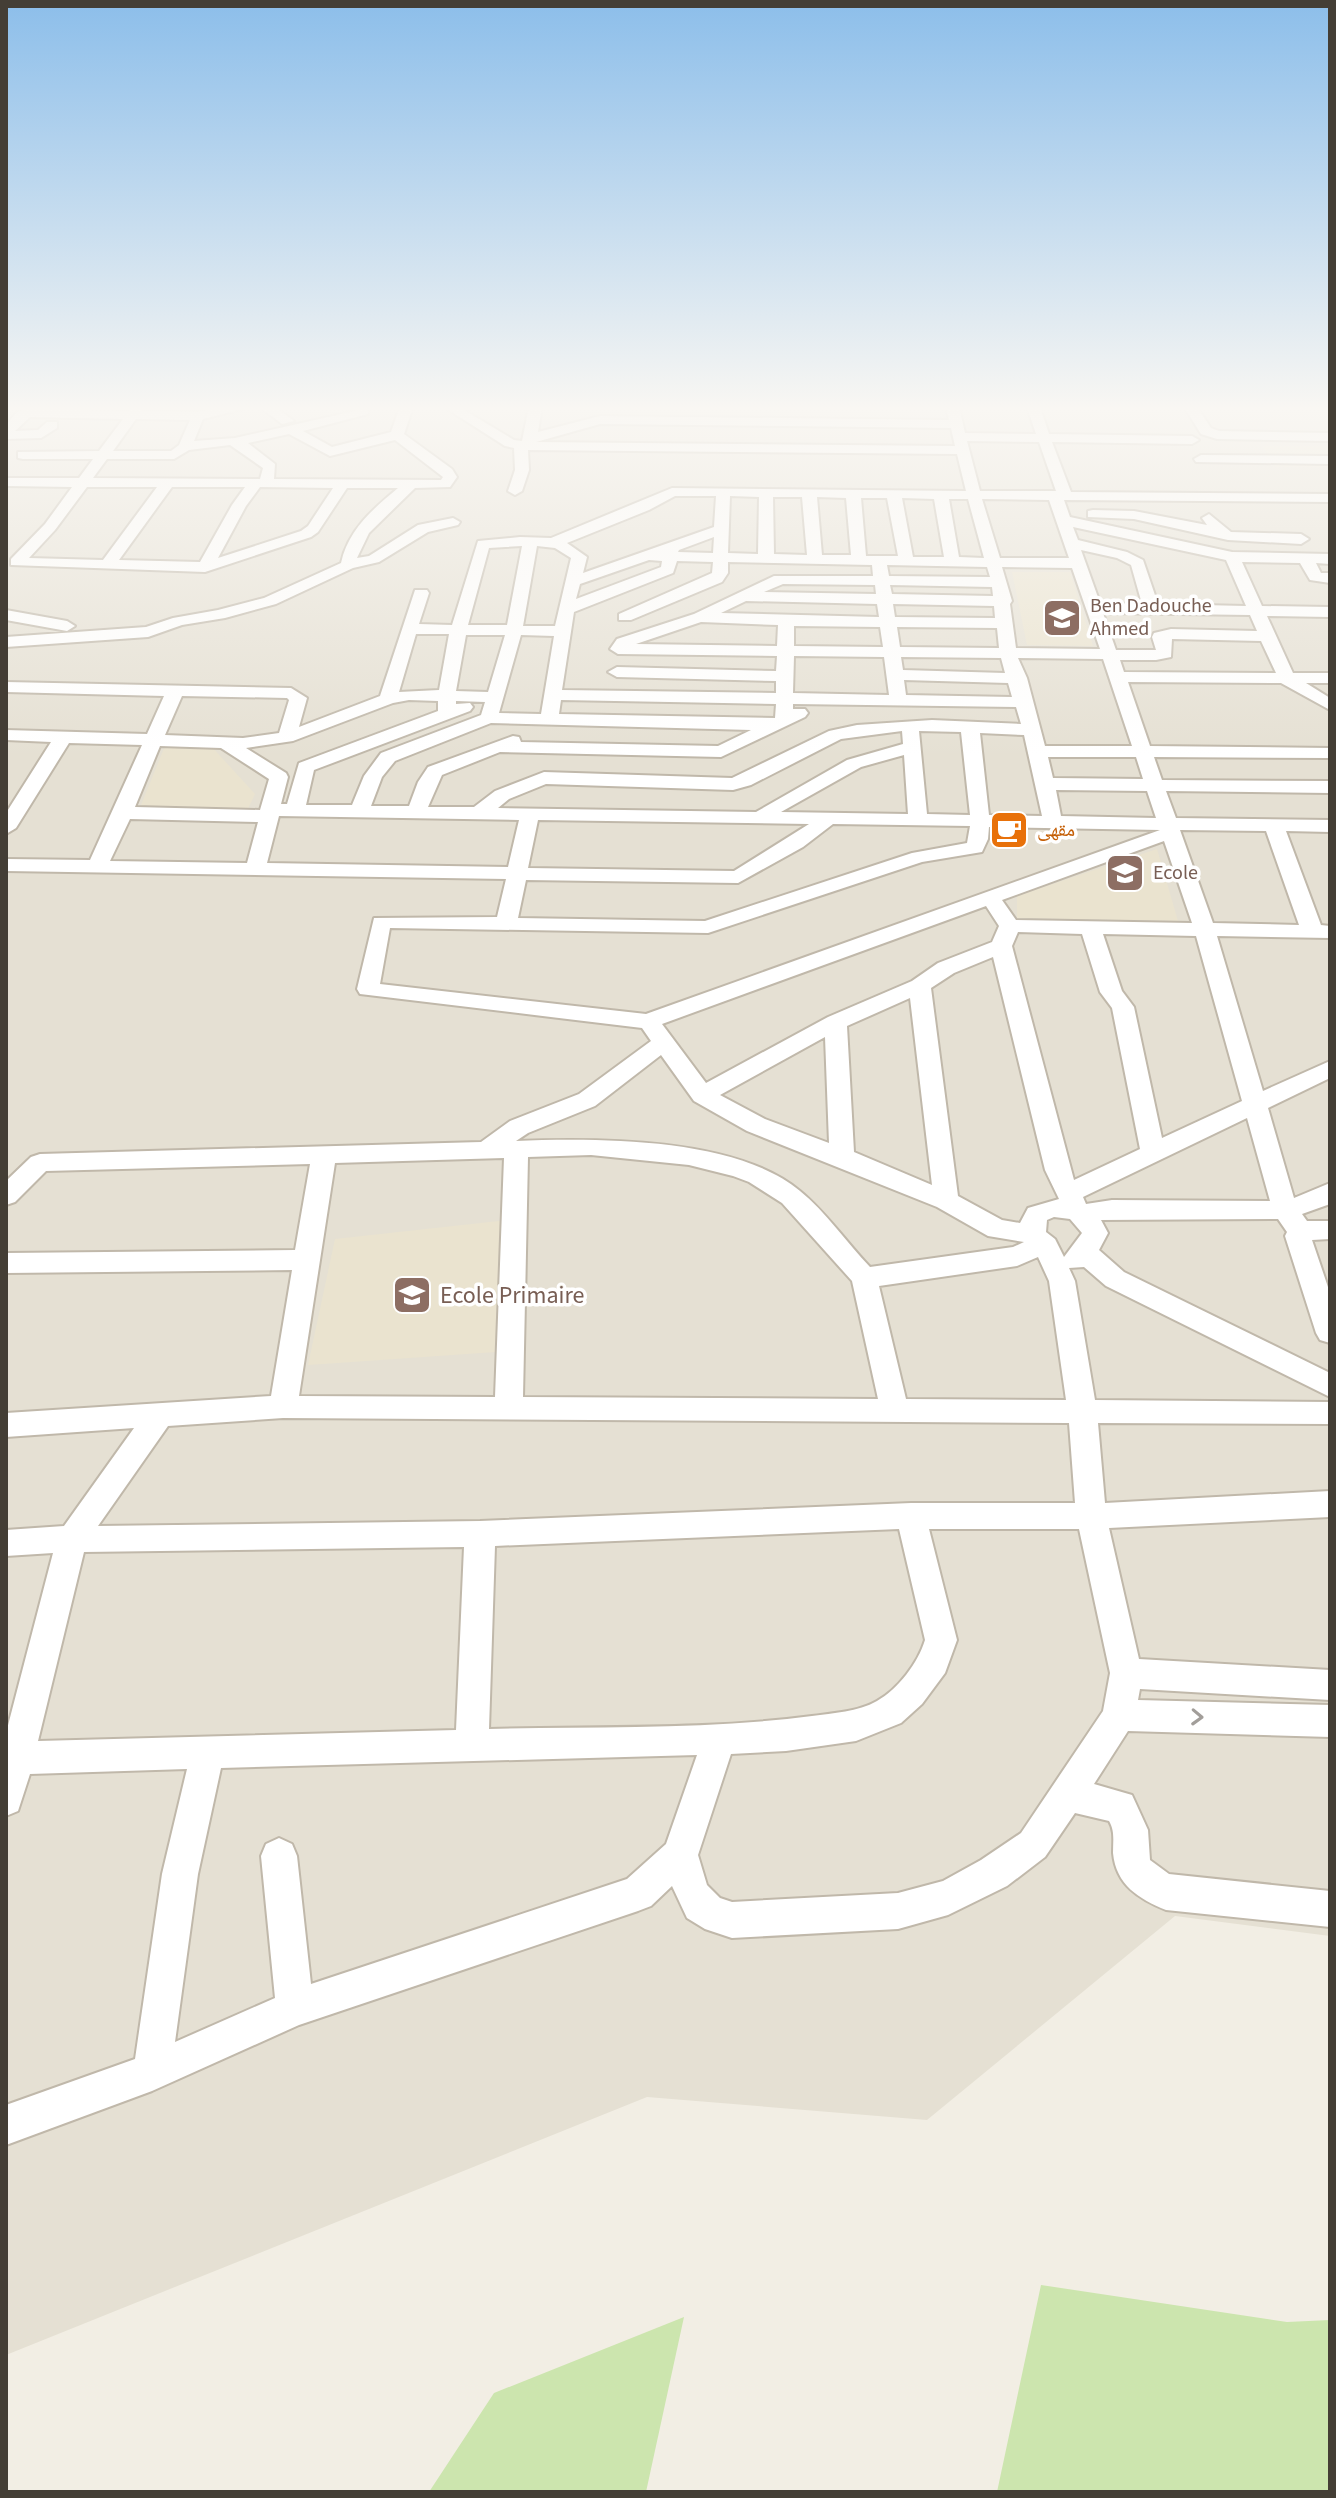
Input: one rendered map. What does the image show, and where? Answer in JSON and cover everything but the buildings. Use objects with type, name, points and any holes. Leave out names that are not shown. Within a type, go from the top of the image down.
[{"type":"street","points":[[6,577],[52,524]]},
{"type":"street","points":[[108,564],[138,524]]},
{"type":"street","points":[[205,567],[229,524]]},
{"type":"street","points":[[16,562],[205,567],[306,534],[317,524]]},
{"type":"street","points":[[348,565],[348,555],[370,524]]},
{"type":"street","points":[[6,642],[95,633],[148,632],[179,621],[245,608],[325,578],[348,565],[374,559],[423,528],[445,524]]},
{"type":"street","points":[[447,704],[461,629],[483,544],[553,543],[602,524]]},
{"type":"street","points":[[587,603],[625,617],[716,579],[720,573],[721,524]]},
{"type":"street","points":[[768,524],[771,558],[780,579]]},
{"type":"street","points":[[812,524],[815,559]]},
{"type":"street","points":[[856,524],[859,560]]},
{"type":"street","points":[[899,524],[906,560]]},
{"type":"street","points":[[946,524],[952,562]]},
{"type":"street","points":[[983,524],[1004,601],[1008,654],[1018,678],[1038,751],[1053,823]]},
{"type":"street","points":[[1065,524],[1097,608],[1204,928],[1254,1104],[1330,1333]]},
{"type":"street","points":[[1090,524],[1232,557],[1316,558]]},
{"type":"street","points":[[1173,524],[1234,536],[1301,539]]},
{"type":"street","points":[[1214,524],[1219,532]]},
{"type":"street","points":[[1292,524],[1316,558],[1316,577],[1330,578]]},
{"type":"street","points":[[670,553],[720,530]]},
{"type":"street","points":[[489,718],[513,630],[530,543]]},
{"type":"street","points":[[552,721],[562,631],[577,553],[553,543]]},
{"type":"street","points":[[1072,543],[1112,552],[1138,563],[1151,609]]},
{"type":"street","points":[[566,609],[668,570],[670,553]]},
{"type":"street","points":[[571,582],[651,556],[670,553],[719,557],[1080,563]]},
{"type":"street","points":[[1232,557],[1287,679],[1330,705]]},
{"type":"street","points":[[879,560],[890,621],[898,700]]},
{"type":"street","points":[[622,648],[700,617],[780,579],[999,582]]},
{"type":"street","points":[[388,699],[421,593]]},
{"type":"street","points":[[744,597],[1004,601]]},
{"type":"street","points":[[1097,608],[1330,612]]},
{"type":"street","points":[[6,615],[95,633]]},
{"type":"street","points":[[613,696],[625,617]]},
{"type":"street","points":[[700,617],[1006,623]]},
{"type":"street","points":[[776,722],[783,699],[786,621]]},
{"type":"street","points":[[409,629],[562,631]]},
{"type":"street","points":[[622,648],[1111,656],[1165,653],[1160,637],[1171,634],[1267,636]]},
{"type":"street","points":[[617,672],[785,676]]},
{"type":"street","points":[[895,675],[1018,678]]},
{"type":"street","points":[[1119,677],[1330,678]]},
{"type":"street","points":[[6,687],[294,693],[298,698],[287,737]]},
{"type":"street","points":[[97,867],[125,813],[152,740],[175,691]]},
{"type":"street","points":[[6,735],[226,743],[287,737],[355,714],[388,699],[416,694],[447,704]]},
{"type":"street","points":[[555,695],[1023,702]]},
{"type":"street","points":[[279,777],[447,704],[497,697]]},
{"type":"street","points":[[500,747],[721,752],[776,722],[835,699]]},
{"type":"street","points":[[360,810],[373,776],[388,757],[489,718],[776,722]]},
{"type":"street","points":[[417,811],[432,773],[500,747],[552,721]]},
{"type":"street","points":[[480,812],[502,795],[544,778],[744,781],[835,735],[849,731],[911,728],[1032,730]]},
{"type":"street","points":[[911,728],[918,820]]},
{"type":"street","points":[[970,728],[979,822],[979,843],[975,848],[919,857],[708,927],[381,922],[368,989],[648,1021],[1170,828]]},
{"type":"street","points":[[6,828],[64,736]]},
{"type":"street","points":[[226,743],[279,777]]},
{"type":"street","points":[[759,818],[787,799],[874,755],[895,748],[911,749]]},
{"type":"street","points":[[1038,751],[1330,753]]},
{"type":"street","points":[[667,780],[668,752]]},
{"type":"street","points":[[295,809],[306,767]]},
{"type":"street","points":[[255,870],[279,777]]},
{"type":"street","points":[[692,817],[697,782]]},
{"type":"street","points":[[1046,784],[1330,787]]},
{"type":"street","points":[[125,813],[269,813],[295,809],[918,820],[1170,828],[1330,826]]},
{"type":"street","points":[[506,924],[530,814]]},
{"type":"street","points":[[6,865],[738,877],[796,843],[826,820]]},
{"type":"street","points":[[702,1095],[836,1022],[920,986],[946,968],[1006,936],[1090,927],[1321,932],[1274,826]]},
{"type":"street","points":[[738,877],[749,911]]},
{"type":"street","points":[[648,1021],[702,1095],[756,1125],[946,1201],[997,1229],[1069,1252],[1081,1250],[1089,1245],[1095,1233],[1057,1170],[1006,936],[989,896]]},
{"type":"street","points":[[1090,927],[1111,992],[1123,1007],[1153,1152]]},
{"type":"street","points":[[920,986],[946,1201]]},
{"type":"street","points":[[836,1022],[842,1157]]},
{"type":"street","points":[[484,1152],[519,1127],[587,1100],[664,1042]]},
{"type":"street","points":[[1076,1206],[1153,1152],[1330,1069]]},
{"type":"street","points":[[6,1196],[40,1163],[591,1147],[689,1157],[758,1176],[791,1197],[864,1278],[894,1409]]},
{"type":"street","points":[[509,1407],[516,1151]]},
{"type":"street","points":[[283,1407],[324,1154]]},
{"type":"street","points":[[680,1855],[697,1904],[706,1913],[732,1920],[898,1911],[948,1897],[994,1873],[1033,1845],[1069,1795],[1119,1715],[1126,1673],[1091,1516],[1082,1409],[1062,1281],[1033,1220],[1044,1209],[1057,1170]]},
{"type":"street","points":[[1293,1221],[1313,1202],[1330,1192]]},
{"type":"street","points":[[1044,1209],[1076,1206],[1293,1221],[1330,1230]]},
{"type":"street","points":[[864,1278],[1017,1256],[1041,1242]]},
{"type":"street","points":[[1062,1281],[1081,1250]]},
{"type":"street","points":[[1081,1250],[1115,1279],[1330,1386]]},
{"type":"street","points":[[6,1263],[307,1260]]},
{"type":"street","points":[[6,1425],[283,1407],[1082,1409],[1330,1413]]},
{"type":"street","points":[[6,1799],[12,1758],[72,1539],[161,1413]]},
{"type":"street","points":[[6,1543],[72,1539],[480,1534],[911,1516],[1091,1516],[1330,1504]]},
{"type":"street","points":[[12,1758],[719,1739],[786,1735],[856,1725],[889,1712],[910,1693],[934,1663],[941,1640],[911,1516]]},
{"type":"street","points":[[472,1746],[480,1534]]},
{"type":"street","points":[[1126,1673],[1330,1685]]},
{"type":"street","points":[[1119,1715],[1330,1721]]},
{"type":"street","points":[[6,2125],[152,2072],[295,2008],[638,1893],[680,1855],[719,1739]]},
{"type":"street","points":[[152,2072],[180,1874],[207,1754]]},
{"type":"street","points":[[1069,1795],[1120,1807],[1130,1827],[1130,1858],[1141,1878],[1152,1886],[1166,1892],[1330,1909]]},
{"type":"street","points":[[279,1856],[295,2008]]},
{"type":"shaded area","points":[[6,524],[1330,524],[1330,1936],[1175,1916],[927,2120],[647,2097],[6,2355]]},
{"type":"shaded area","points":[[1012,572],[1070,572],[1093,646],[1027,645]]},
{"type":"shaded area","points":[[165,746],[212,747],[255,794],[246,813],[139,810]]},
{"type":"shaded area","name":"Ecole","points":[[1157,849],[1178,921],[1017,918],[1017,896]]},
{"type":"shaded area","name":"Ecole Primaire","points":[[508,1220],[496,1352],[308,1365],[335,1239]]},
{"type":"green space","points":[[1041,2285],[1287,2322],[1330,2320],[1330,2492],[997,2492]]},
{"type":"green space","points":[[684,2317],[646,2492],[429,2492],[494,2393]]},
{"type":"place","name":"Ben Dadouche Ahmed","points":[[1062,618]]},
{"type":"place","name":"مقهى","points":[[1009,830]]},
{"type":"place","name":"Ecole","points":[[1125,873]]},
{"type":"place","name":"Ecole Primaire","points":[[412,1295]]}]
